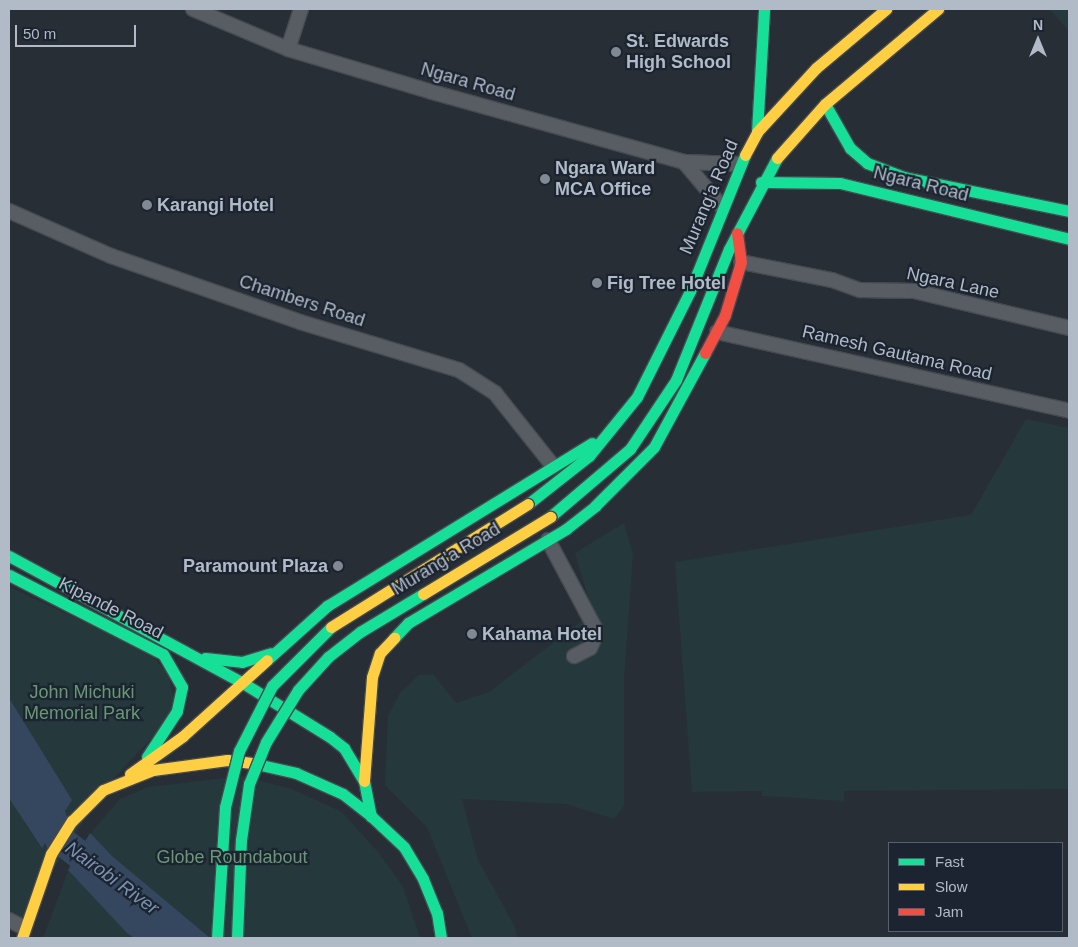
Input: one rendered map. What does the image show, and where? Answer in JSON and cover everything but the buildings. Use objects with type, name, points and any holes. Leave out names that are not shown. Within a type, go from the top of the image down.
[{"type":"main road","points":[[757,132],[764,9]]},
{"type":"main road","name":"Murang'a Road","points":[[217,938],[225,807],[238,751],[272,686],[322,633],[528,504],[589,456],[610,432],[658,359],[690,291],[721,206],[739,164],[757,132],[816,68],[886,9]]},
{"type":"main road","name":"Murang'a Road","points":[[237,938],[242,840],[249,784],[266,742],[298,690],[328,658],[360,632],[550,517],[630,448],[644,430],[676,380],[737,233],[761,182],[799,128],[938,9]]},
{"type":"main road","name":"Ngara Road","points":[[825,104],[850,148],[867,163],[903,177],[1069,211]]},
{"type":"main road","name":"Ngara Road","points":[[761,182],[840,183],[1069,239]]},
{"type":"main road","name":"Murang'a Road","points":[[364,781],[372,677],[380,653],[408,623],[548,540],[595,506],[654,447],[717,332],[741,262],[737,233]]},
{"type":"main road","name":"Murang'a Road","points":[[120,781],[183,736],[327,606],[610,432]]},
{"type":"main road","name":"Kipande Road","points":[[9,556],[243,683],[344,748],[364,781],[371,816]]},
{"type":"main road","name":"Kipande Road","points":[[9,575],[163,654],[182,687],[177,711],[140,766]]},
{"type":"main road","name":"Kipande Road","points":[[199,658],[242,662],[275,652]]},
{"type":"main road","points":[[22,933],[51,854],[84,808],[102,790],[120,781],[192,764],[228,760],[265,764],[343,794],[371,816],[404,848],[423,879],[437,913],[441,938]]},
{"type":"street","name":"Ngara Road","points":[[193,9],[288,49],[684,162],[739,164]]},
{"type":"street","points":[[288,49],[301,9]]},
{"type":"street","points":[[684,162],[721,206]]},
{"type":"street","name":"Chambers Road","points":[[9,211],[111,256],[300,322],[459,370],[495,393],[553,466]]},
{"type":"street","name":"Ngara Lane","points":[[741,262],[832,280],[860,290],[914,291],[1069,328]]},
{"type":"street","name":"Ramesh Gautama Road","points":[[717,332],[1069,411]]},
{"type":"street","points":[[548,540],[594,628],[595,637],[590,648],[574,656]]},
{"type":"street","points":[[9,920],[22,933]]},
{"type":"green space","points":[[1049,9],[1069,9],[1069,31]]},
{"type":"green space","points":[[1026,419],[1069,428],[1069,789],[844,791],[844,801],[762,796],[762,791],[692,792],[675,562],[971,515]]},
{"type":"green space","points":[[624,523],[633,554],[624,679],[624,806],[614,819],[566,804],[462,799],[478,860],[516,929],[517,938],[472,938],[427,827],[385,785],[388,716],[400,693],[419,675],[433,674],[456,703],[489,692],[579,623],[592,610],[575,553]]},
{"type":"green space","name":"John Michuki Memorial Park","points":[[9,587],[149,652],[168,674],[177,711],[103,790],[19,925],[9,920]]},
{"type":"green space","name":"Globe Roundabout","points":[[241,776],[292,789],[342,812],[379,853],[403,887],[420,938],[43,938],[76,850],[120,799],[148,787]]},
{"type":"water","points":[[9,698],[72,800],[42,848],[9,798]]},
{"type":"water","points":[[90,833],[112,856],[210,938],[134,938],[127,933],[68,870]]},
{"type":"waterway","name":"Nairobi River","points":[[9,751],[51,816],[59,839],[109,877]]},
{"type":"traffic: fast","points":[[757,132],[764,9]]},
{"type":"traffic: fast","points":[[825,104],[850,148],[867,163],[903,177],[1069,211]]},
{"type":"traffic: fast","points":[[528,504],[589,456],[637,397],[690,291],[745,155]]},
{"type":"traffic: fast","points":[[550,517],[630,449],[676,380],[729,249],[777,158]]},
{"type":"traffic: fast","points":[[761,182],[840,183],[1069,239]]},
{"type":"traffic: fast","points":[[394,638],[408,623],[566,529],[595,506],[654,447],[705,353]]},
{"type":"traffic: fast","points":[[267,660],[327,606],[592,443]]},
{"type":"traffic: fast","points":[[9,556],[243,683],[330,737],[344,748],[364,781],[371,816]]},
{"type":"traffic: fast","points":[[9,575],[163,654],[182,687],[177,711],[147,757]]},
{"type":"traffic: fast","points":[[237,938],[241,840],[249,784],[266,742],[298,690],[328,657],[360,632],[423,594]]},
{"type":"traffic: fast","points":[[217,938],[225,807],[239,751],[272,686],[331,627]]},
{"type":"traffic: fast","points":[[205,658],[242,662],[271,653]]},
{"type":"traffic: fast","points":[[252,763],[296,773],[343,794],[371,816],[404,847],[423,879],[437,913],[441,938]]},
{"type":"traffic: slow","points":[[745,155],[757,132],[816,68],[886,9]]},
{"type":"traffic: slow","points":[[777,158],[825,104],[938,9]]},
{"type":"traffic: slow","points":[[331,627],[528,504]]},
{"type":"traffic: slow","points":[[423,594],[550,517]]},
{"type":"traffic: slow","points":[[364,781],[372,677],[380,653],[394,638]]},
{"type":"traffic: slow","points":[[130,774],[183,736],[267,660]]},
{"type":"traffic: slow","points":[[22,938],[51,854],[72,821],[103,790],[153,770],[227,760],[252,763]]},
{"type":"traffic: jam","points":[[705,353],[725,315],[741,262],[737,233]]},
{"type":"place","name":"St. Edwards High School","points":[[616,52]]},
{"type":"place","name":"Ngara Ward MCA Office","points":[[545,179]]},
{"type":"place","name":"Karangi Hotel","points":[[147,205]]},
{"type":"place","name":"Fig Tree Hotel","points":[[597,283]]},
{"type":"place","name":"Paramount Plaza","points":[[338,566]]},
{"type":"place","name":"Kahama Hotel","points":[[472,634]]}]
